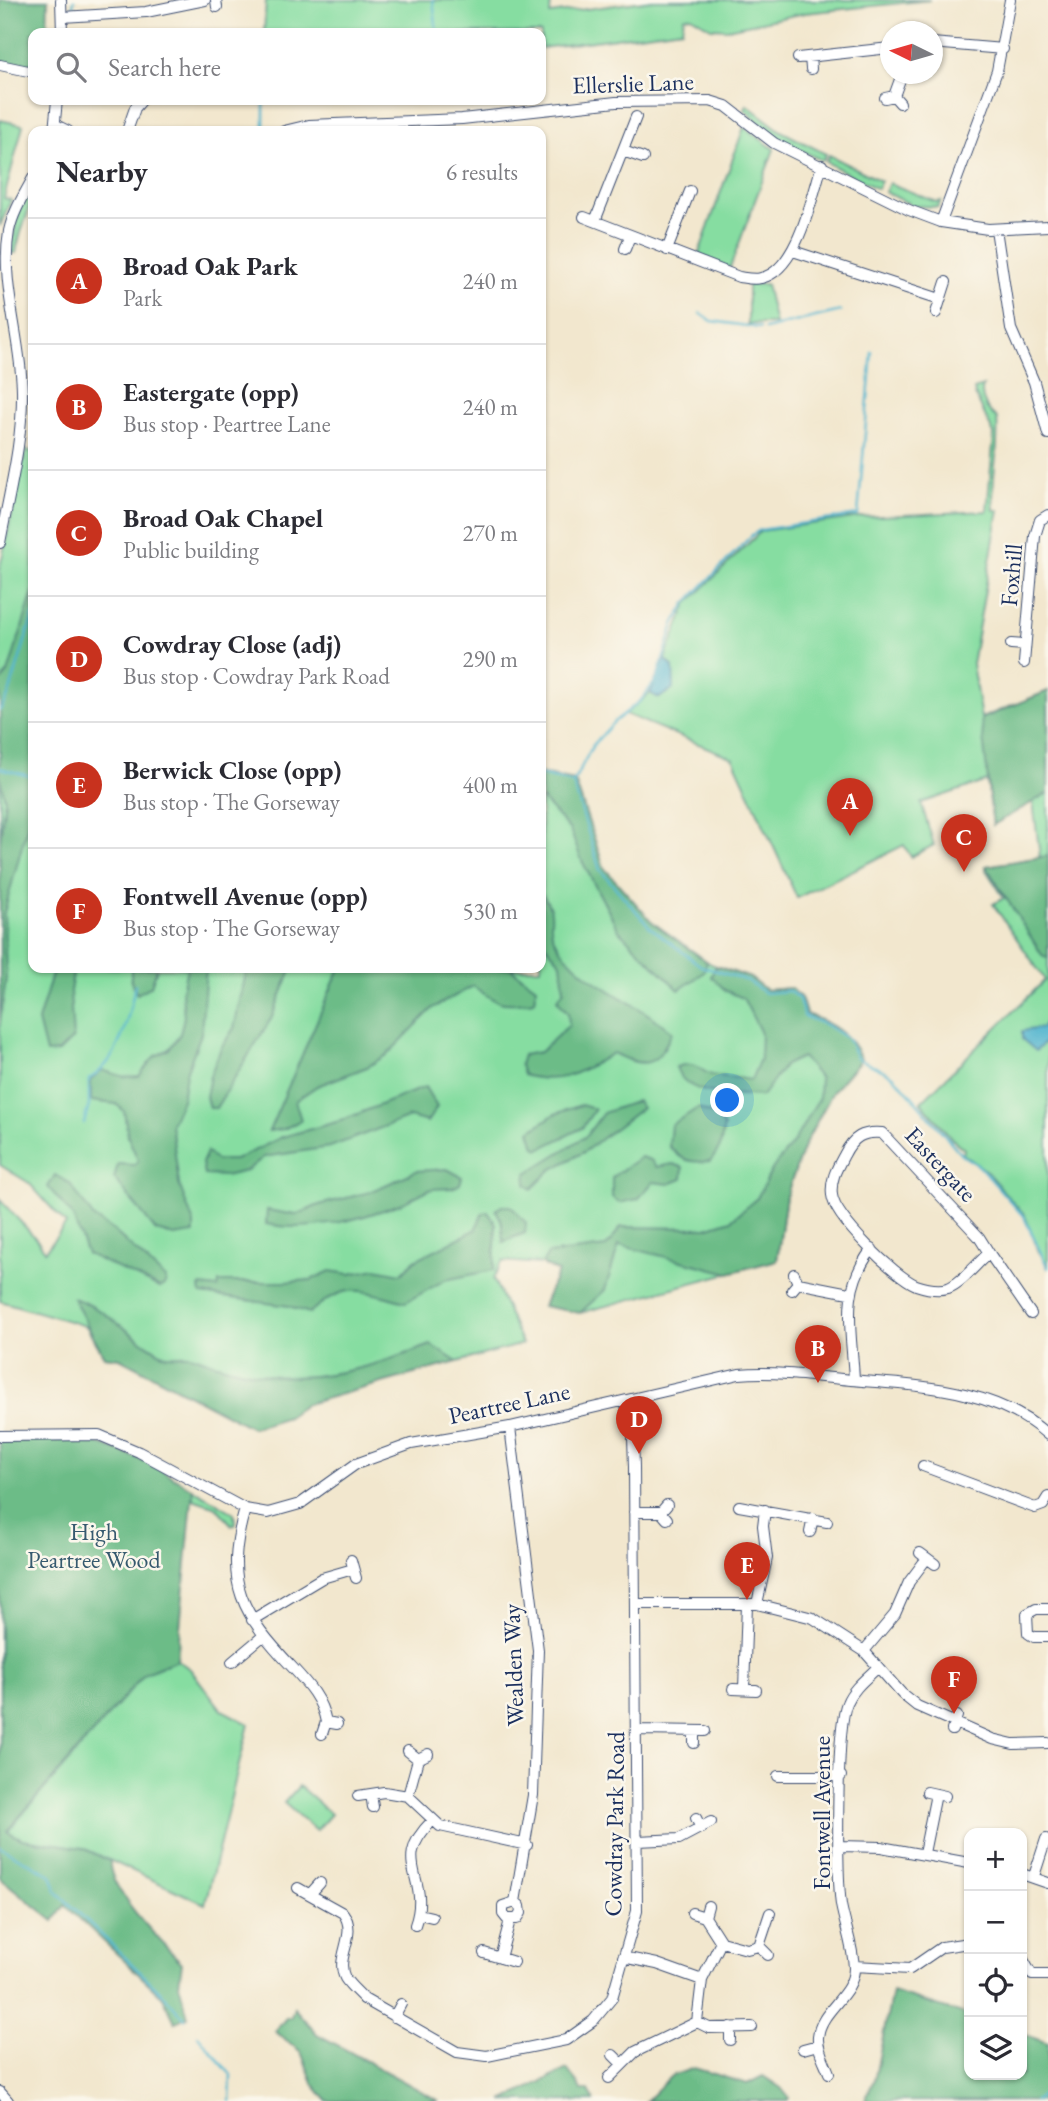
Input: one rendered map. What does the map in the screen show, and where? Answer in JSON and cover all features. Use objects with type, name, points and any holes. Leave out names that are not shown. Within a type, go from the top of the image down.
[{"type":"street","points":[[61,0],[62,28]]},
{"type":"street","points":[[62,18],[146,12],[205,0]]},
{"type":"street","points":[[941,222],[1003,49],[1010,0]]},
{"type":"street","points":[[943,44],[1003,49]]},
{"type":"street","points":[[798,58],[880,49]]},
{"type":"street","points":[[810,57],[811,69]]},
{"type":"street","points":[[0,65],[28,71]]},
{"type":"street","points":[[893,99],[898,84]]},
{"type":"street","name":"Ellerslie Lane","points":[[305,126],[462,119],[616,102],[699,101],[726,106],[774,143],[909,210],[941,222],[965,228],[1048,226]]},
{"type":"street","points":[[55,126],[57,105]]},
{"type":"street","points":[[129,126],[138,105]]},
{"type":"street","points":[[595,221],[636,117]]},
{"type":"street","points":[[623,151],[643,158]]},
{"type":"street","points":[[584,217],[739,276],[756,279],[778,270],[793,251],[822,165]]},
{"type":"street","points":[[0,543],[13,474],[22,390],[6,267],[6,244],[16,209],[28,187]]},
{"type":"street","points":[[667,250],[690,191]]},
{"type":"street","points":[[996,229],[1011,329],[1034,382],[1048,434]]},
{"type":"street","points":[[625,249],[630,236]]},
{"type":"street","points":[[793,251],[940,299]]},
{"type":"street","points":[[936,313],[946,282]]},
{"type":"street","name":"Foxhill","points":[[1024,663],[1035,536],[1040,520],[1048,515]]},
{"type":"street","points":[[1011,644],[1025,645]]},
{"type":"street","name":"Eastergate","points":[[989,1253],[952,1286],[938,1289],[915,1284],[872,1249],[838,1213],[832,1195],[834,1173],[850,1143],[859,1135],[871,1132],[882,1133],[891,1140],[979,1237],[989,1253],[1023,1311]]},
{"type":"street","points":[[854,1380],[849,1293],[857,1271],[872,1249]]},
{"type":"street","points":[[795,1282],[849,1293]]},
{"type":"street","name":"Peartree Lane","points":[[0,1436],[99,1435],[139,1452],[245,1509],[268,1513],[292,1508],[371,1457],[411,1444],[510,1427],[739,1374],[772,1373],[922,1384],[1010,1410],[1048,1435]]},
{"type":"street","name":"Cowdray Park Road","points":[[298,1888],[311,1892],[319,1901],[344,1913],[348,1919],[344,1976],[364,1999],[444,2046],[473,2055],[558,2043],[593,2021],[612,1998],[637,1911],[633,1436],[625,1401]]},
{"type":"street","name":"Wealden Way","points":[[500,1958],[510,1920],[517,1919],[521,1913],[515,1902],[527,1845],[536,1746],[538,1650],[510,1427]]},
{"type":"street","points":[[923,1466],[1035,1508],[1043,1505],[1048,1497]]},
{"type":"street","points":[[739,1506],[827,1522]]},
{"type":"street","points":[[245,1509],[234,1565],[241,1600],[263,1636],[311,1688],[332,1723],[322,1734]]},
{"type":"street","points":[[744,1689],[752,1604],[767,1558],[763,1525],[765,1510]]},
{"type":"street","points":[[634,1512],[665,1512]]},
{"type":"street","points":[[810,1532],[813,1518]]},
{"type":"street","points":[[864,1651],[895,1614],[909,1582],[927,1558]]},
{"type":"street","points":[[252,1620],[322,1578],[354,1569]]},
{"type":"street","points":[[635,1604],[752,1604],[813,1618],[864,1651],[917,1706],[1013,1744],[1048,1744]]},
{"type":"street","points":[[1048,1609],[1035,1609],[1027,1614],[1025,1623],[1028,1633],[1034,1637],[1048,1637]]},
{"type":"street","points":[[232,1662],[263,1636]]},
{"type":"street","name":"Fontwell Avenue","points":[[854,1966],[849,1928],[842,1906],[842,1720],[852,1692],[878,1667]]},
{"type":"street","points":[[733,1689],[755,1690]]},
{"type":"street","points":[[636,1730],[705,1731]]},
{"type":"street","points":[[694,1731],[694,1743]]},
{"type":"street","points":[[408,1751],[418,1759]]},
{"type":"street","points":[[408,1796],[418,1759],[428,1754]]},
{"type":"street","points":[[785,1779],[841,1776]]},
{"type":"street","points":[[358,1796],[384,1792],[408,1796],[432,1821],[451,1830],[478,1832],[527,1845]]},
{"type":"street","points":[[371,1794],[373,1807]]},
{"type":"street","points":[[924,1853],[936,1794]]},
{"type":"street","points":[[696,1818],[701,1828]]},
{"type":"street","points":[[415,1925],[419,1914],[419,1888],[412,1847],[417,1835],[432,1821]]},
{"type":"street","points":[[638,1841],[679,1839],[711,1822]]},
{"type":"street","points":[[1034,1877],[1044,1839]]},
{"type":"street","points":[[840,1846],[924,1853],[964,1862]]},
{"type":"street","points":[[1027,1875],[1048,1883]]},
{"type":"street","points":[[311,1892],[320,1883]]},
{"type":"street","points":[[705,1917],[708,1906]]},
{"type":"street","points":[[692,1913],[705,1917],[721,1942],[747,1949],[759,1946]]},
{"type":"street","points":[[759,1946],[770,1913]]},
{"type":"street","points":[[419,1914],[432,1917]]},
{"type":"street","points":[[697,2022],[702,1980],[721,1942]]},
{"type":"street","points":[[829,2073],[818,2045],[822,2021],[850,1985],[854,1966],[911,1969],[943,1947],[964,1944]]},
{"type":"street","points":[[759,1946],[768,1955]]},
{"type":"street","points":[[484,1953],[514,1962]]},
{"type":"street","points":[[623,1957],[657,1964],[702,1980]]},
{"type":"street","points":[[1027,1966],[1032,1975]]},
{"type":"street","points":[[1027,1979],[1032,1975],[1048,1975]]},
{"type":"street","points":[[394,2017],[401,2004]]},
{"type":"street","points":[[608,2078],[621,2063],[656,2039],[697,2022],[709,2028],[752,2027]]},
{"type":"street","points":[[730,2027],[730,2040]]},
{"type":"street","points":[[803,2049],[818,2045]]},
{"type":"street","points":[[613,2055],[621,2063]]},
{"type":"street","points":[[0,2092],[8,2101]]},
{"type":"green space","points":[[0,0],[48,0],[47,28],[28,28],[28,67],[0,61]]},
{"type":"green space","points":[[266,0],[551,0],[550,14],[652,0],[930,0],[805,13],[727,29],[711,28],[691,16],[684,17],[682,29],[546,47],[546,28],[264,28]]},
{"type":"green space","points":[[747,105],[781,131],[826,154],[823,161],[777,139],[745,110]]},
{"type":"green space","points":[[0,120],[23,125],[4,198],[11,200],[0,226]]},
{"type":"green space","points":[[744,127],[774,149],[730,268],[698,256]]},
{"type":"green space","points":[[829,155],[881,181],[877,189],[826,162]]},
{"type":"green space","points":[[889,183],[936,202],[941,201],[938,207],[914,206],[885,192]]},
{"type":"green space","points":[[28,193],[28,211],[16,253],[10,253],[19,210]]},
{"type":"green space","points":[[766,284],[775,324],[748,324],[748,285]]},
{"type":"green space","points":[[983,386],[985,404],[997,418],[993,498],[994,510],[999,510],[972,664],[981,718],[1048,691],[1048,1265],[1038,1250],[1025,1216],[985,1170],[963,1154],[964,1149],[952,1139],[921,1102],[1045,980],[993,904],[1004,898],[986,870],[986,866],[1040,857],[1033,802],[993,825],[987,781],[921,803],[934,845],[911,857],[904,845],[797,898],[733,758],[625,714],[650,693],[660,698],[673,667],[665,659],[687,604],[761,531],[861,517],[987,511],[994,434],[975,395],[974,389]]},
{"type":"green space","points":[[26,450],[28,973],[546,973],[546,775],[575,781],[604,868],[652,922],[711,964],[750,978],[766,990],[791,988],[801,998],[806,1014],[839,1030],[851,1042],[861,1059],[833,1091],[804,1146],[786,1196],[777,1260],[580,1313],[543,1306],[558,1272],[542,1264],[503,1261],[493,1278],[522,1344],[306,1404],[287,1417],[252,1428],[120,1358],[104,1356],[86,1326],[0,1301],[0,1199],[45,1251],[66,1224],[29,1183],[0,1165],[0,567]]},
{"type":"green space","points":[[28,608],[28,824],[4,913],[6,978],[0,1022],[0,843],[5,799],[0,779],[0,682],[8,673]]},
{"type":"green space","points":[[1048,691],[1048,793],[993,825],[981,719]]},
{"type":"green space","points":[[546,775],[575,781],[604,868],[652,922],[707,962],[703,973],[679,990],[619,931],[582,861],[570,830],[546,804]]},
{"type":"green space","points":[[1048,856],[1048,958],[1042,955],[986,866]]},
{"type":"green space","points":[[546,900],[550,907],[554,938],[565,954],[593,979],[672,1032],[656,1058],[650,1062],[634,1062],[613,1053],[580,1071],[560,1078],[523,1075],[520,1065],[523,1055],[540,1052],[569,1025],[568,1013],[557,1000],[564,990],[561,963],[546,946]]},
{"type":"green space","points":[[716,966],[750,978],[766,990],[791,988],[801,998],[806,1014],[839,1030],[851,1042],[861,1059],[833,1091],[804,1146],[786,1196],[777,1260],[729,1273],[619,1245],[605,1290],[580,1313],[543,1306],[558,1272],[542,1264],[548,1254],[606,1247],[621,1227],[706,1228],[731,1220],[757,1198],[773,1168],[793,1143],[819,1098],[820,1078],[802,1057],[785,1065],[762,1096],[712,1092],[690,1085],[681,1077],[676,1067],[690,1065],[711,1075],[751,1080],[760,1059],[761,1033],[743,998],[726,991],[711,976]]},
{"type":"green space","points":[[52,973],[73,973],[70,991],[73,1038],[59,1052],[46,1053],[38,1021]]},
{"type":"green space","points":[[131,973],[155,973],[151,986],[137,994],[131,981]]},
{"type":"green space","points":[[186,973],[206,973],[201,1034],[186,1073],[182,1100],[171,1124],[179,1184],[194,1224],[194,1233],[174,1236],[156,1231],[114,1178],[118,1164],[134,1165],[138,1160],[128,1137],[124,1111],[116,1104],[91,1101],[91,1080],[102,1070],[125,1077],[139,1076],[154,1057],[169,1049],[180,1034],[184,1017],[182,990]]},
{"type":"green space","points":[[246,973],[290,973],[272,1017],[216,1108],[209,1108],[206,1097],[210,1076],[221,1048],[234,1028]]},
{"type":"green space","points":[[338,973],[517,973],[536,987],[534,1001],[507,1003],[495,1001],[473,986],[433,1008],[388,1054],[367,1067],[317,1086],[295,1101],[301,1120],[284,1129],[269,1131]]},
{"type":"green space","points":[[425,1087],[437,1107],[427,1122],[410,1117],[330,1147],[264,1157],[246,1171],[225,1176],[204,1175],[202,1163],[207,1152],[216,1160],[235,1160],[282,1137],[340,1121]]},
{"type":"green space","points":[[637,1101],[642,1108],[584,1152],[551,1170],[532,1189],[526,1184],[527,1173],[586,1136],[603,1113]]},
{"type":"green space","points":[[581,1105],[595,1109],[582,1128],[540,1149],[535,1147],[530,1131],[555,1114]]},
{"type":"green space","points":[[698,1108],[712,1114],[724,1126],[720,1147],[711,1161],[688,1160],[669,1146],[671,1125]]},
{"type":"green space","points":[[641,1157],[651,1160],[656,1167],[673,1164],[683,1167],[682,1179],[669,1184],[653,1182],[638,1199],[619,1203],[612,1197],[612,1177]]},
{"type":"green space","points":[[447,1169],[462,1177],[460,1184],[453,1188],[429,1190],[404,1203],[368,1215],[317,1226],[266,1224],[267,1210],[296,1215],[319,1205],[370,1192],[416,1171]]},
{"type":"green space","points":[[55,1175],[70,1184],[94,1218],[114,1231],[166,1279],[165,1285],[160,1288],[87,1254],[72,1215],[48,1187]]},
{"type":"green space","points":[[502,1206],[511,1206],[526,1223],[525,1233],[503,1242],[502,1222],[496,1210]]},
{"type":"green space","points":[[488,1212],[496,1224],[494,1270],[445,1280],[406,1302],[366,1292],[346,1292],[335,1295],[309,1313],[289,1306],[201,1294],[200,1286],[218,1288],[219,1282],[311,1280],[330,1271],[350,1274],[376,1269],[401,1274],[415,1260],[475,1230],[483,1213]]},
{"type":"green space","points":[[73,1298],[97,1309],[163,1354],[190,1355],[257,1374],[286,1377],[341,1372],[369,1366],[431,1345],[457,1362],[306,1404],[287,1417],[252,1428],[120,1358],[104,1356]]},
{"type":"green space","name":"High Peartree Wood","points":[[83,1438],[148,1462],[193,1489],[177,1660],[145,1673],[7,1831],[22,1839],[83,1848],[110,1861],[111,1873],[126,1901],[182,1963],[179,1984],[188,2017],[175,2022],[163,1997],[65,1905],[54,1921],[0,1878],[0,1441]]},
{"type":"green space","points":[[193,1489],[234,1513],[235,1524],[232,1525],[216,1507],[193,1499]]},
{"type":"green space","points":[[177,1660],[190,1669],[222,1710],[249,1724],[205,1904],[83,1848],[22,1839],[7,1832],[145,1673]]},
{"type":"green space","points":[[299,1786],[331,1814],[316,1831],[284,1803]]},
{"type":"green space","points":[[892,1992],[964,2014],[964,2080],[1027,2080],[1027,2036],[1048,2043],[1048,2101],[865,2101],[875,2077]]},
{"type":"green space","points":[[294,2008],[317,2034],[439,2101],[327,2101],[314,2085],[301,2052],[275,2031],[286,2018],[291,2017]]},
{"type":"green space","points":[[694,2068],[747,2084],[763,2076],[781,2088],[789,2098],[787,2101],[646,2101],[671,2076]]},
{"type":"green space","points":[[567,2069],[582,2090],[589,2090],[594,2101],[503,2101]]},
{"type":"water","points":[[665,659],[673,667],[674,688],[659,698],[650,693]]},
{"type":"water","points":[[1048,1018],[1048,1039],[1036,1051],[1022,1039],[1022,1031],[1041,1028]]},
{"type":"waterway","points":[[73,6],[74,0]]},
{"type":"waterway","points":[[433,0],[436,28]]},
{"type":"waterway","points":[[264,105],[264,126]]},
{"type":"waterway","points":[[765,329],[841,311]]},
{"type":"waterway","points":[[700,313],[712,321],[760,328]]},
{"type":"waterway","points":[[573,783],[593,745],[614,722],[641,700],[657,679],[674,624],[686,603],[752,535],[760,530],[858,515],[872,352]]},
{"type":"waterway","points":[[0,710],[9,694],[28,631]]},
{"type":"waterway","points":[[0,768],[28,776]]},
{"type":"waterway","points":[[546,776],[573,783],[600,870],[650,927],[701,966],[748,981],[765,993],[789,991],[799,999],[804,1016],[826,1025],[848,1039],[857,1058],[892,1075],[962,1155],[979,1166],[1024,1217],[1048,1268]]},
{"type":"waterway","points":[[84,1123],[89,1105],[89,1079],[100,1071],[116,1050],[126,1024],[135,985]]},
{"type":"waterway","points":[[0,1847],[51,1875],[57,1892],[166,1997],[185,2019]]},
{"type":"waterway","points":[[198,2035],[231,2075],[230,2101]]},
{"type":"waterway","points":[[1035,2101],[1048,2090]]},
{"type":"place","name":"Broad Oak Park","points":[[850,836]]},
{"type":"place","name":"Broad Oak Chapel","points":[[964,872]]},
{"type":"place","name":"Eastergate (opp)","points":[[818,1383]]},
{"type":"place","name":"Cowdray Close (adj)","points":[[639,1454]]},
{"type":"place","name":"Berwick Close (opp)","points":[[747,1600]]},
{"type":"place","name":"Fontwell Avenue (opp)","points":[[954,1714]]}]
